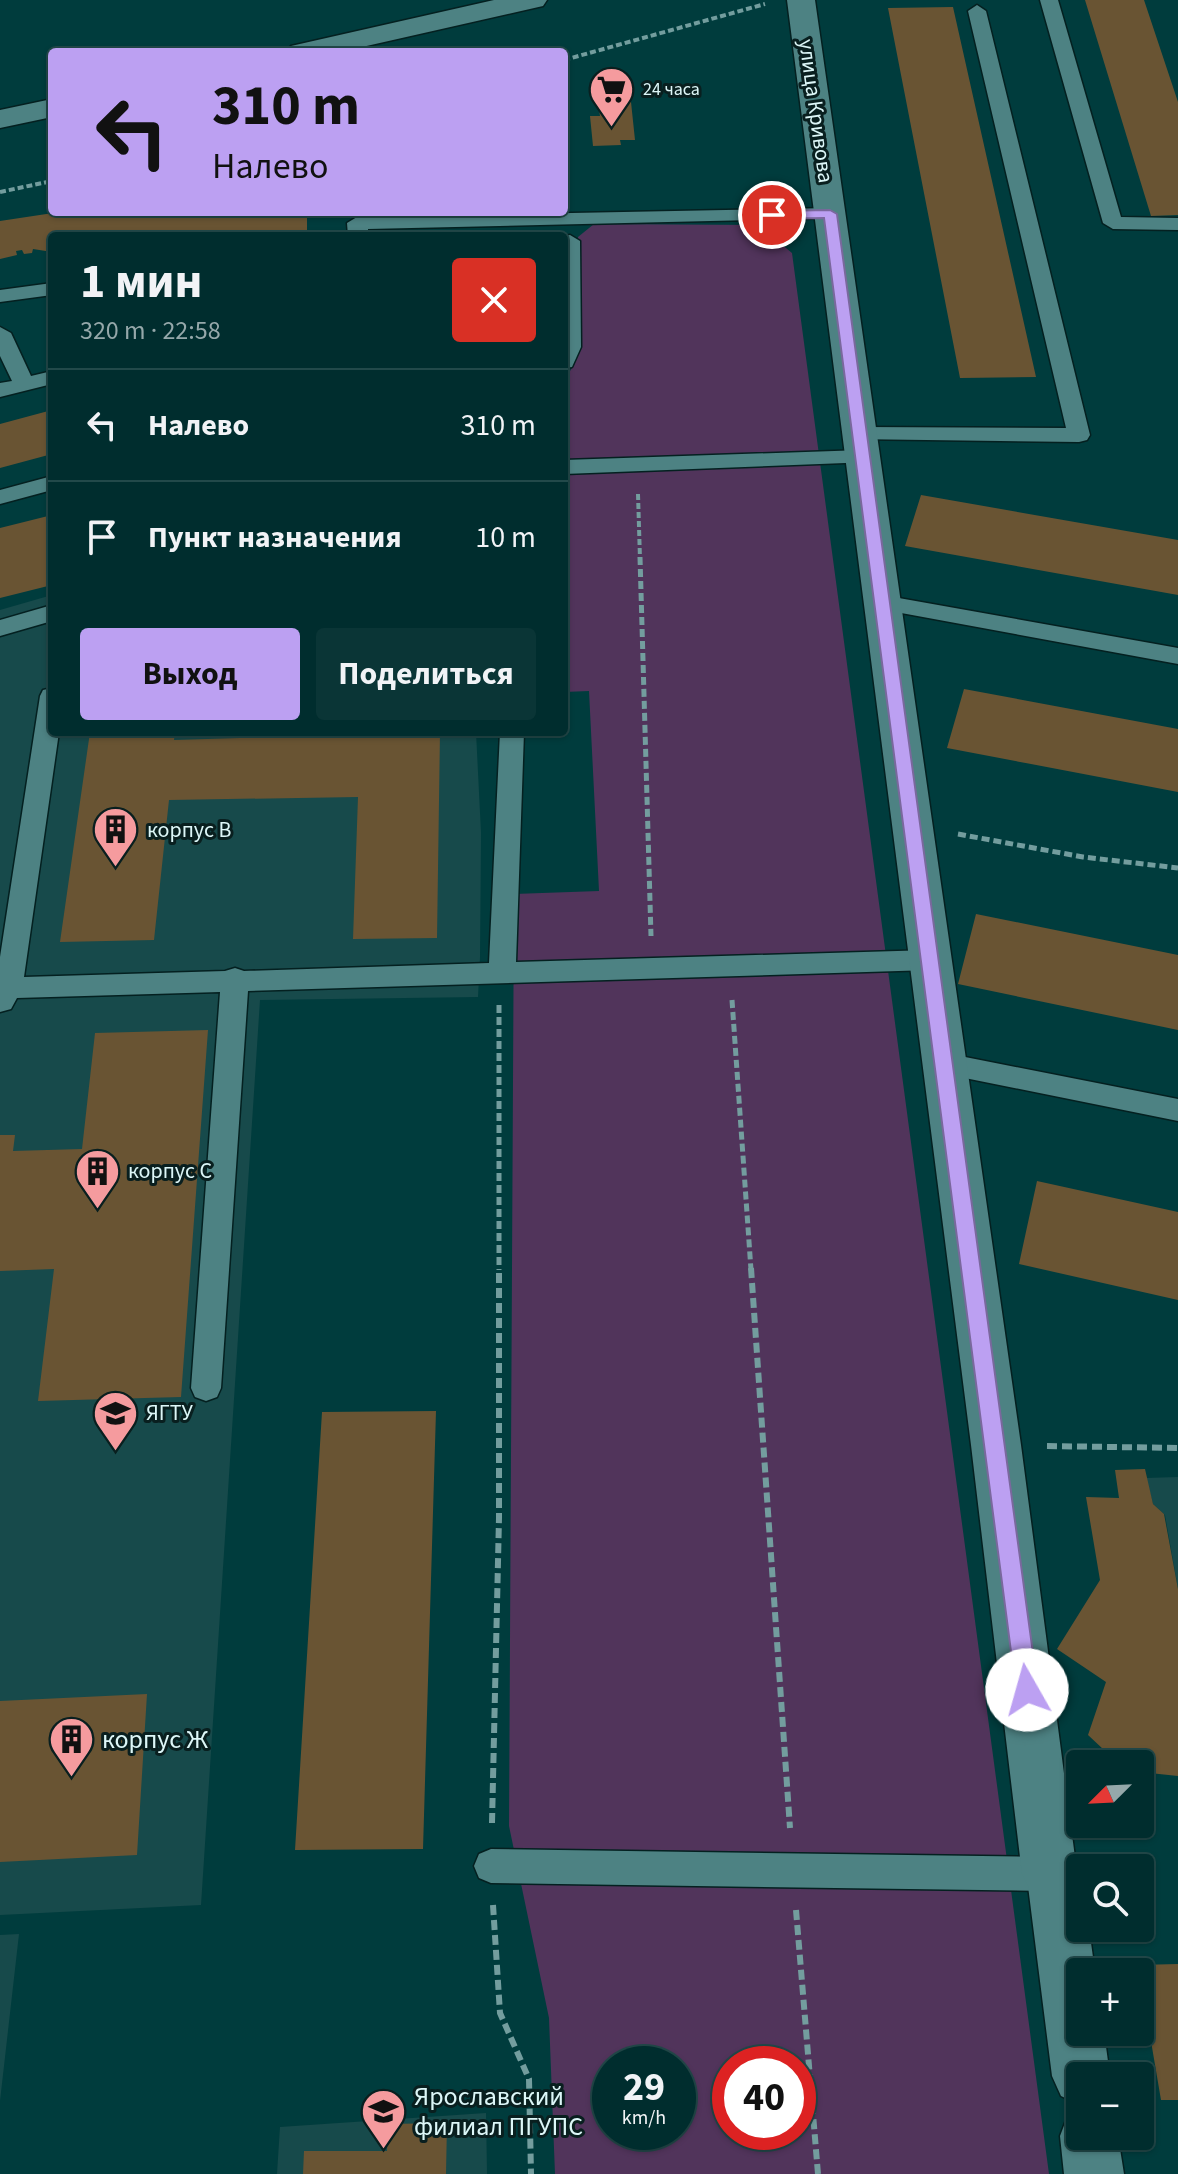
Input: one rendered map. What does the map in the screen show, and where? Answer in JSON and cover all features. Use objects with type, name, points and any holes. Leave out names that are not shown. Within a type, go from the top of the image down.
[{"type":"street","points":[[319,48],[533,0]]},
{"type":"street","name":"улица Кривова","points":[[801,0],[996,1445],[1050,1874],[1054,1877],[1079,2062]]},
{"type":"street","points":[[0,119],[48,109]]},
{"type":"street","points":[[1091,2150],[1094,2174]]},
{"type":"lane","points":[[1049,0],[1113,223],[1178,224]]},
{"type":"lane","points":[[568,467],[637,465],[861,445],[1079,435],[977,11]]},
{"type":"lane","points":[[568,352],[568,234],[830,214]]},
{"type":"lane","points":[[358,232],[357,223],[530,232]]},
{"type":"lane","points":[[0,296],[48,290]]},
{"type":"lane","points":[[0,333],[24,384]]},
{"type":"lane","points":[[0,390],[48,378]]},
{"type":"lane","points":[[0,497],[48,484]]},
{"type":"lane","points":[[882,603],[1178,656]]},
{"type":"lane","points":[[0,628],[48,614]]},
{"type":"lane","points":[[48,720],[3,993],[235,978],[502,975],[931,960]]},
{"type":"lane","points":[[502,975],[512,736]]},
{"type":"lane","points":[[206,1388],[235,978]]},
{"type":"lane","points":[[945,1064],[1178,1110]]},
{"type":"lane","points":[[491,1866],[1050,1874]]},
{"type":"path","points":[[568,59],[777,0]]},
{"type":"path","points":[[0,192],[48,182]]},
{"type":"path","points":[[637,465],[652,969]]},
{"type":"path","points":[[954,833],[1083,857],[1178,868]]},
{"type":"path","points":[[730,967],[793,1872],[818,2174]]},
{"type":"path","points":[[502,975],[499,998],[499,1518],[491,1866],[500,2013],[529,2079],[531,2174]]},
{"type":"path","points":[[996,1445],[1178,1448]]},
{"type":"shaded area","points":[[594,224],[758,225],[792,253],[1049,2174],[555,2174],[549,2018],[509,1826],[514,894],[599,891],[589,691],[568,692],[568,374],[574,365],[578,237]]},
{"type":"shaded area","name":"ЯГТУ","points":[[48,596],[48,736],[476,736],[481,833],[478,997],[260,1000],[201,1905],[0,1915],[0,610]]},
{"type":"shaded area","points":[[1178,1477],[1178,1589],[1165,1515],[1153,1504],[1146,1478]]},
{"type":"shaded area","points":[[19,1934],[0,2101],[0,1935]]},
{"type":"shaded area","name":"Ярославский филиал ПГУПС","points":[[486,2113],[487,2174],[277,2174],[280,2127]]},
{"type":"building","points":[[1085,0],[1144,0],[1178,102],[1178,215],[1151,216]]},
{"type":"building","points":[[953,7],[1036,377],[960,378],[888,8]]},
{"type":"building","name":"24 часа","points":[[631,102],[635,140],[620,140],[621,145],[593,146],[590,116],[600,116],[598,103]]},
{"type":"building","points":[[48,214],[307,216],[307,232],[48,232],[48,251],[33,249],[32,253],[24,254],[22,250],[16,251],[17,255],[0,259],[0,221]]},
{"type":"building","points":[[48,411],[48,455],[0,468],[0,424]]},
{"type":"building","points":[[921,495],[1178,540],[1178,595],[905,546]]},
{"type":"building","points":[[48,516],[48,586],[0,598],[0,528]]},
{"type":"building","points":[[964,689],[1178,729],[1178,792],[947,748]]},
{"type":"building","name":"корпус В","points":[[89,736],[174,736],[174,740],[440,736],[437,938],[353,939],[358,797],[169,800],[154,940],[60,942]]},
{"type":"building","points":[[976,914],[1178,955],[1178,1030],[958,984]]},
{"type":"building","name":"корпус С","points":[[208,1030],[181,1397],[38,1401],[54,1269],[0,1271],[0,1135],[15,1135],[13,1151],[82,1149],[95,1033]]},
{"type":"building","points":[[1037,1181],[1178,1212],[1178,1300],[1019,1264]]},
{"type":"building","points":[[436,1411],[423,1849],[295,1850],[322,1412]]},
{"type":"building","points":[[1145,1469],[1153,1504],[1164,1514],[1178,1589],[1178,1776],[1154,1773],[1154,1750],[1104,1750],[1088,1735],[1106,1682],[1057,1649],[1100,1580],[1086,1497],[1119,1498],[1115,1470]]},
{"type":"building","name":"корпус Ж","points":[[147,1694],[137,1855],[0,1862],[0,1701]]},
{"type":"building","points":[[1178,1964],[1178,2100],[1161,2100],[1152,2046],[1154,1965]]},
{"type":"building","points":[[447,2123],[446,2174],[303,2174],[304,2151],[387,2151],[388,2124]]},
{"type":"place","name":"24 часа","points":[[612,128]]},
{"type":"place","name":"корпус В","points":[[116,869]]},
{"type":"place","name":"корпус С","points":[[97,1210]]},
{"type":"place","name":"ЯГТУ","points":[[115,1452]]},
{"type":"place","name":"корпус Ж","points":[[71,1778]]},
{"type":"place","name":"Ярославский филиал ПГУПС","points":[[383,2150]]},
{"type":"route","points":[[772,215],[830,214],[1027,1690]]}]
